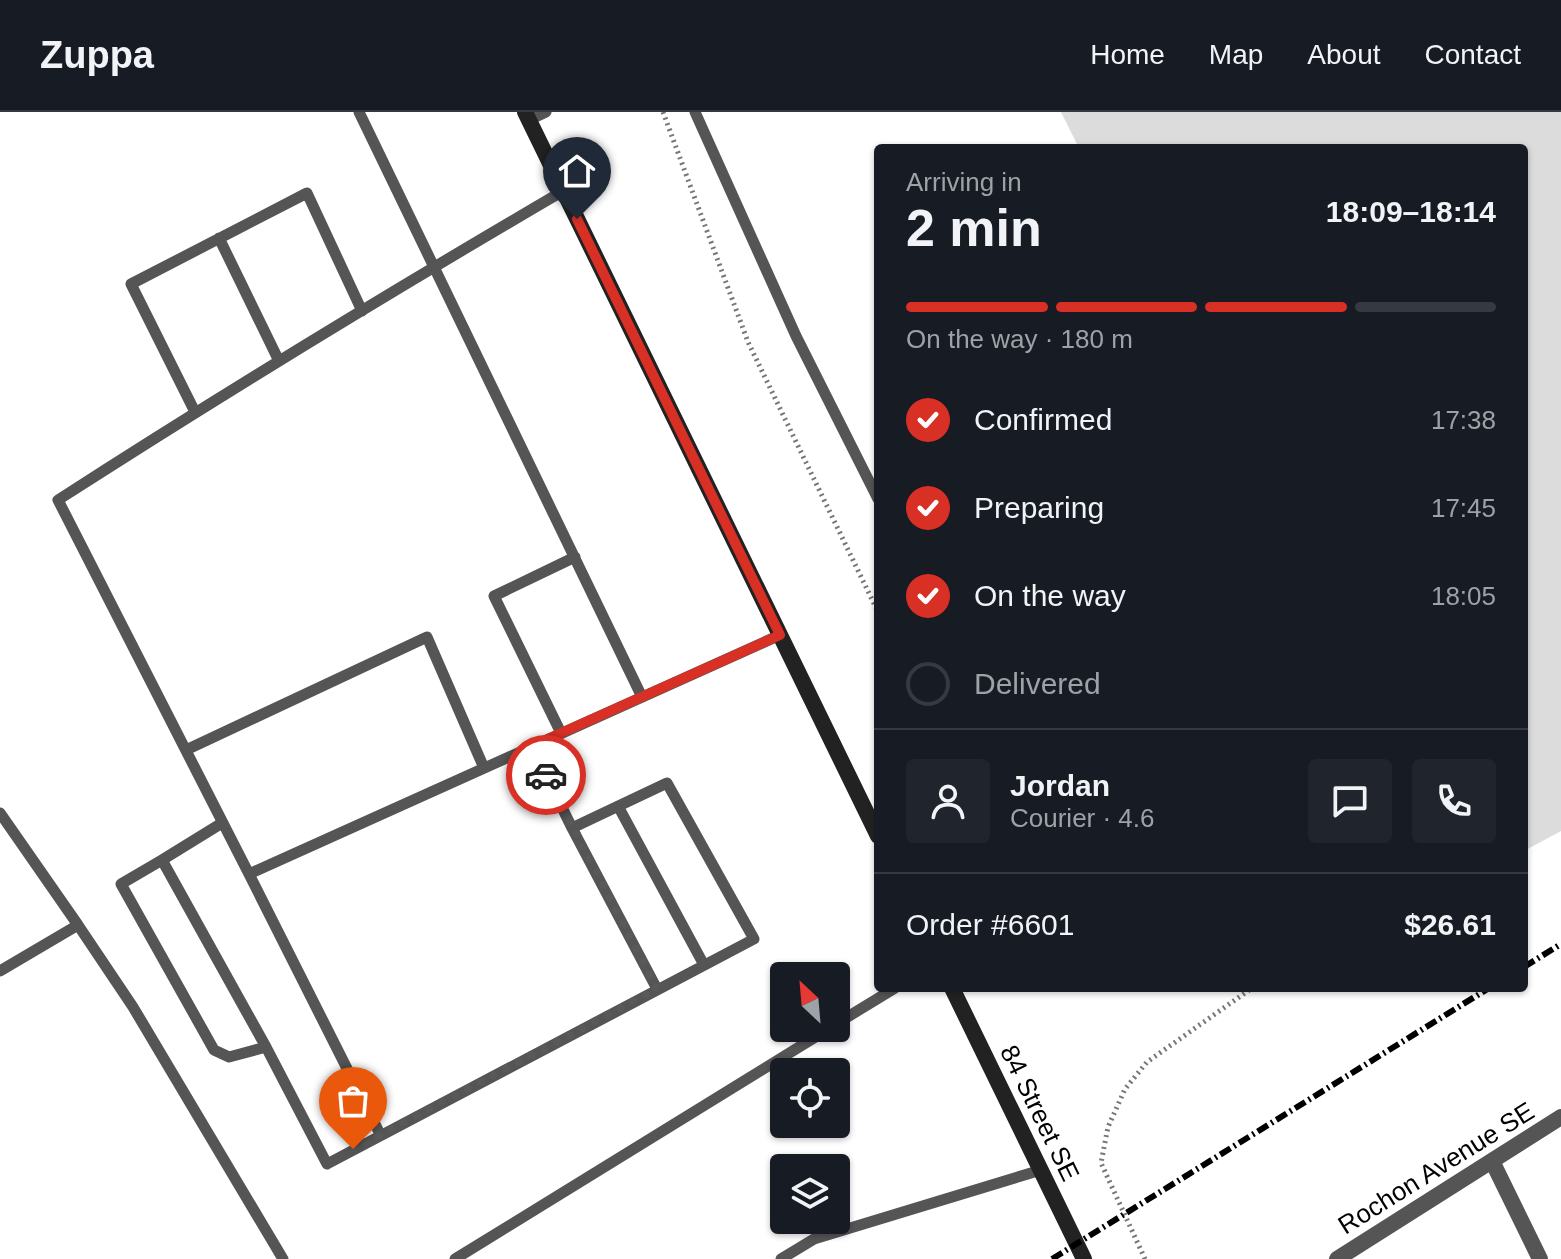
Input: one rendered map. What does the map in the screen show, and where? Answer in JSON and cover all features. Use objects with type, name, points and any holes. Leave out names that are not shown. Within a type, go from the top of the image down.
[{"type":"street","points":[[527,116],[874,828]]},
{"type":"street","name":"84 Street SE","points":[[954,992],[1084,1259]]},
{"type":"street","name":"Rochon Avenue SE","points":[[1337,1259],[1561,1117]]},
{"type":"street","points":[[1492,1161],[1540,1259]]},
{"type":"lane","points":[[359,112],[642,697]]},
{"type":"lane","points":[[527,116],[546,112]]},
{"type":"lane","points":[[695,112],[796,336],[874,491]]},
{"type":"lane","points":[[380,1134],[58,500],[195,412],[563,191]]},
{"type":"lane","points":[[195,412],[131,284],[307,193],[362,311]]},
{"type":"lane","points":[[219,238],[279,361]]},
{"type":"lane","points":[[561,733],[494,596],[575,557]]},
{"type":"lane","points":[[249,874],[780,635]]},
{"type":"lane","points":[[186,750],[427,637],[484,768]]},
{"type":"lane","points":[[532,746],[657,989]]},
{"type":"lane","points":[[162,860],[327,1164],[754,939],[667,783],[572,828]]},
{"type":"lane","points":[[618,806],[704,965]]},
{"type":"lane","points":[[0,813],[133,1007],[283,1259]]},
{"type":"lane","points":[[222,823],[121,884],[214,1050],[229,1057],[266,1047]]},
{"type":"lane","points":[[0,971],[78,925]]},
{"type":"lane","points":[[850,1015],[888,992]]},
{"type":"lane","points":[[455,1259],[807,1042]]},
{"type":"lane","points":[[781,1259],[814,1239],[1041,1170]]},
{"type":"path","points":[[663,112],[748,342],[874,604]]},
{"type":"path","points":[[1145,1259],[1101,1163],[1108,1127],[1125,1089],[1147,1062],[1246,992]]},
{"type":"shaded area","points":[[1061,112],[1561,112],[1561,831],[1528,849],[1528,144],[1077,144]]},
{"type":"railway","points":[[1528,965],[1561,944]]},
{"type":"railway","points":[[1052,1259],[1483,992]]},
{"type":"way so far","points":[[353,1149],[657,989],[546,775]]},
{"type":"route","points":[[546,775],[532,746],[780,635],[577,219]]}]
